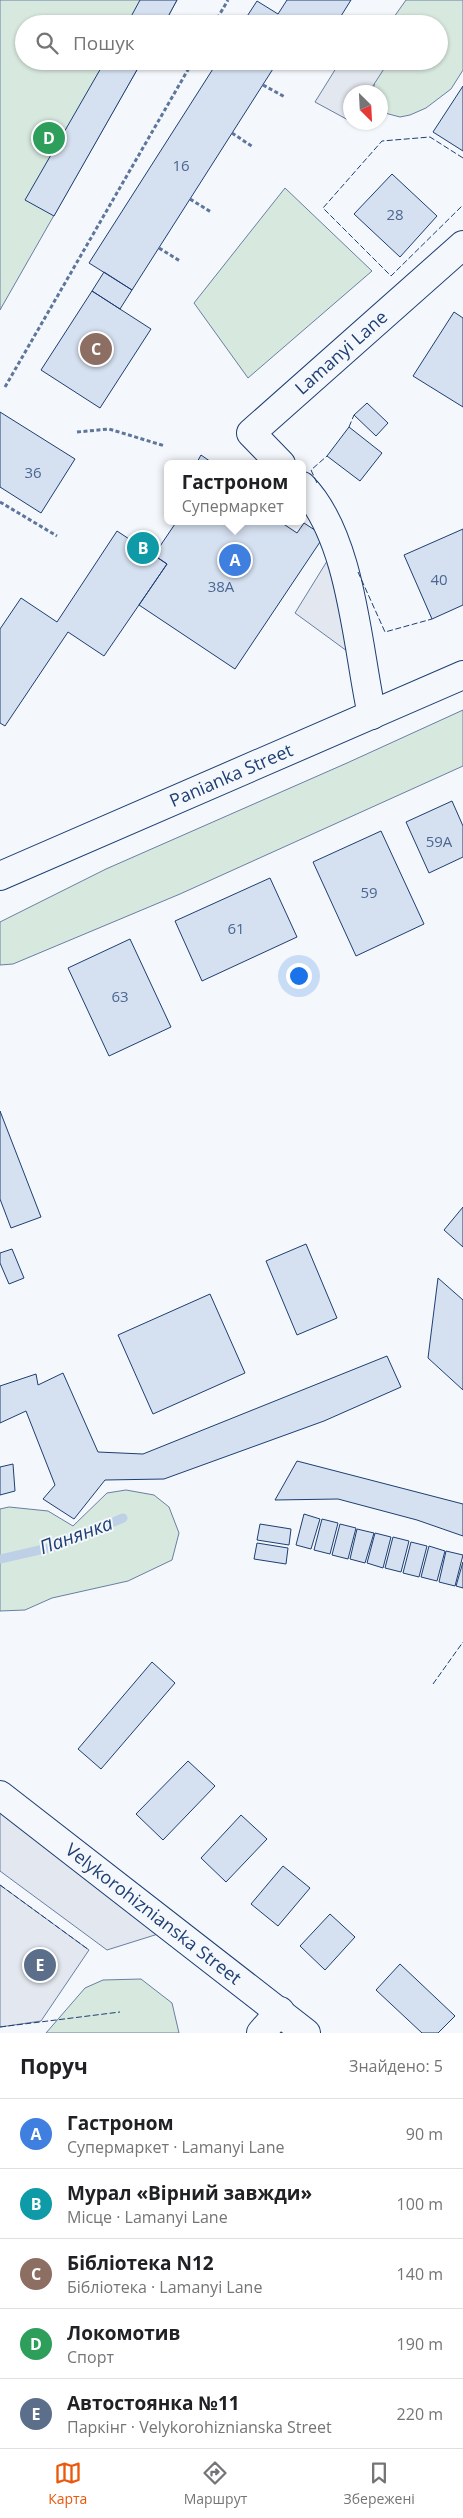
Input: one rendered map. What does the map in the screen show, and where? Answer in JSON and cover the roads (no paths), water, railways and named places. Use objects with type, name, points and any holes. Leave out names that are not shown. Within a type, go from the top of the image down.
[{"type":"street","name":"Lamanyi Lane","points":[[277,460],[251,433],[463,245]]},
{"type":"street","points":[[306,490],[314,498],[337,546],[372,714]]},
{"type":"street","name":"Panianka Street","points":[[0,876],[463,675]]},
{"type":"street","name":"Velykorohiznianska Street","points":[[0,1795],[306,2033]]},
{"type":"street","points":[[261,2033],[280,2011]]},
{"type":"waterway","name":"Панянка","points":[[0,1559],[57,1546],[123,1518]]},
{"type":"place","name":"Локомотив","points":[[49,138]]},
{"type":"place","name":"Бібліотека N12","points":[[96,349]]},
{"type":"place","name":"Мурал «Вірний завжди»","points":[[143,548]]},
{"type":"place","name":"Гастроном","points":[[235,560]]},
{"type":"place","name":"Автостоянка №11","points":[[40,1965]]}]
